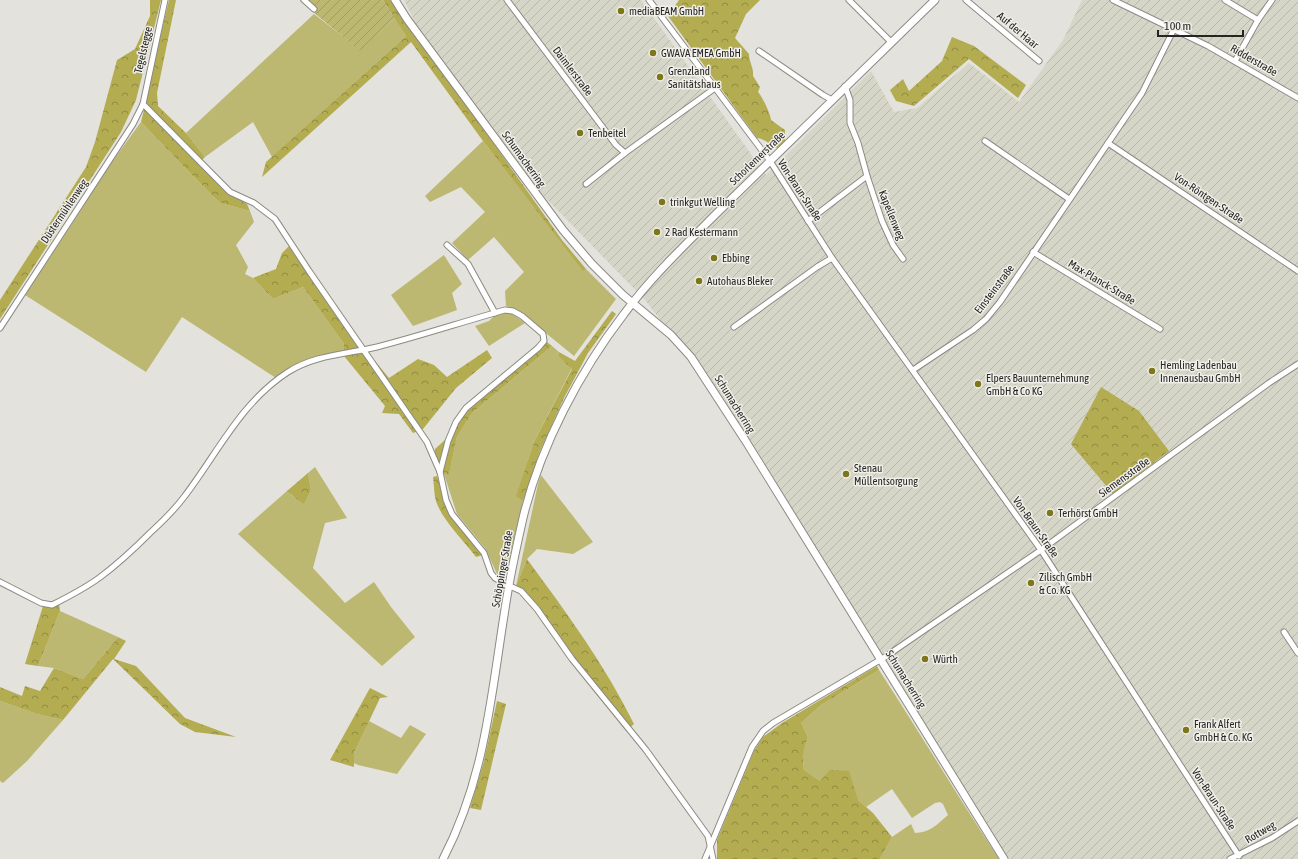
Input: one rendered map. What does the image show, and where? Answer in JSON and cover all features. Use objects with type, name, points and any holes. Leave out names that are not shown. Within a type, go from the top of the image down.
[{"type":"main road","name":"Schumacherring","points":[[395,0],[430,50],[563,230],[592,264],[681,346],[701,372],[1004,859]]},
{"type":"main road","name":"Schorlemerstraße","points":[[632,302],[685,244],[935,0]]},
{"type":"main road","name":"Schöppinger Straße","points":[[443,859],[464,811],[481,758],[493,696],[509,586],[523,517],[539,469],[552,434],[570,399],[603,344],[632,302]]},
{"type":"street","name":"Tegelstegge","points":[[142,104],[165,0]]},
{"type":"street","points":[[304,0],[314,9]]},
{"type":"street","name":"Daimlerstraße","points":[[507,0],[616,145],[625,153]]},
{"type":"street","name":"Von-Braun-Straße","points":[[649,0],[770,161],[832,258],[1040,550],[1239,856]]},
{"type":"street","points":[[849,0],[891,42]]},
{"type":"street","name":"Auf der Haar","points":[[966,0],[1039,60]]},
{"type":"street","name":"Ridderstraße","points":[[1113,0],[1235,60],[1298,98]]},
{"type":"street","points":[[1225,0],[1258,20]]},
{"type":"street","points":[[1235,60],[1258,20],[1272,0]]},
{"type":"street","name":"Einsteinstraße","points":[[913,370],[973,330],[986,319],[1000,302],[1142,93],[1174,29]]},
{"type":"street","points":[[759,51],[823,96],[832,100]]},
{"type":"street","name":"Kapellenweg","points":[[846,86],[850,100],[850,123],[858,143],[867,176],[882,221],[893,245],[902,259]]},
{"type":"street","points":[[586,184],[625,153],[715,88]]},
{"type":"street","name":"Düstermühlenweg","points":[[0,328],[59,235],[122,141],[142,104]]},
{"type":"street","points":[[142,104],[230,192],[254,203],[275,219],[308,271],[364,350],[426,442],[440,472],[446,500],[452,514],[484,553],[493,576],[503,583],[521,591],[537,609],[581,671],[646,750],[708,836],[711,844],[713,859]]},
{"type":"street","points":[[985,141],[1069,199]]},
{"type":"street","name":"Von-Röntgen-Straße","points":[[1108,143],[1298,271]]},
{"type":"street","points":[[808,221],[867,176]]},
{"type":"street","points":[[448,245],[468,264],[495,312]]},
{"type":"street","name":"Max-Planck-Straße","points":[[1033,252],[1160,329]]},
{"type":"street","points":[[734,327],[817,267],[832,258]]},
{"type":"street","points":[[0,582],[47,605],[52,605],[89,585],[109,570],[138,544],[177,506],[236,421],[252,403],[287,372],[301,365],[342,353],[364,350],[495,312],[505,310],[513,311],[522,316],[543,334],[544,341],[538,348],[466,408],[456,422],[448,441],[440,472]]},
{"type":"street","name":"Siemensstraße","points":[[705,859],[749,752],[755,740],[763,731],[794,710],[880,659],[1040,550],[1269,383],[1298,364]]},
{"type":"street","points":[[1284,632],[1298,653]]},
{"type":"street","name":"Rottweg","points":[[1230,859],[1239,856],[1298,821]]},
{"type":"shaded area","points":[[383,0],[395,18],[360,51],[300,1]]},
{"type":"shaded area","points":[[404,0],[641,0],[766,175],[871,71],[894,112],[917,108],[969,63],[1019,102],[1063,40],[1082,0],[1298,0],[1298,859],[1001,859],[716,391],[645,300],[537,189],[415,22]]},
{"type":"shaded area","points":[[314,14],[360,50],[395,18],[406,36],[272,157],[253,122],[205,157],[186,133]]},
{"type":"shaded area","points":[[141,122],[220,203],[250,211],[254,222],[236,245],[248,267],[245,274],[253,278],[273,299],[303,287],[344,344],[344,350],[302,362],[276,378],[182,317],[146,372],[25,295],[104,173]]},
{"type":"shaded area","points":[[483,141],[583,270],[586,269],[616,299],[574,356],[520,312],[506,306],[505,291],[524,272],[494,237],[468,260],[452,243],[485,212],[461,187],[430,202],[425,196]]},
{"type":"shaded area","points":[[444,255],[462,284],[452,293],[457,310],[413,326],[391,295]]},
{"type":"shaded area","points":[[509,312],[525,323],[489,346],[475,326],[489,321],[496,314]]},
{"type":"shaded area","points":[[552,346],[559,352],[558,356],[572,368],[534,442],[517,495],[523,501],[505,576],[498,576],[485,548],[457,514],[444,474],[449,473],[457,437],[472,413]]},
{"type":"shaded area","points":[[315,467],[347,518],[325,523],[313,568],[345,603],[374,582],[391,607],[415,637],[382,666],[238,534],[287,491],[304,505],[311,490],[308,473]]},
{"type":"shaded area","points":[[541,475],[593,542],[573,554],[537,549],[527,559],[516,586],[538,484]]},
{"type":"shaded area","points":[[60,611],[118,637],[83,679],[54,668],[38,666]]},
{"type":"shaded area","points":[[879,670],[999,859],[880,859],[892,837],[911,824],[915,833],[920,833],[929,830],[941,822],[948,815],[943,804],[940,802],[935,803],[912,818],[892,789],[866,807],[858,800],[820,781],[803,769],[804,750],[808,737],[801,723],[821,705]]},
{"type":"shaded area","points":[[0,701],[37,714],[63,720],[27,761],[3,783],[0,781]]},
{"type":"shaded area","points":[[369,721],[401,738],[410,725],[426,734],[397,774],[354,763],[354,753]]},
{"type":"green space","points":[[150,0],[161,0],[136,100],[121,132],[0,319],[0,300],[86,167],[95,142],[117,60],[135,49],[150,16]]},
{"type":"green space","points":[[169,0],[176,0],[157,93],[158,106],[186,133],[205,157],[198,164],[224,189],[247,204],[250,211],[220,203],[141,122]]},
{"type":"green space","points":[[383,0],[392,0],[562,240],[586,269],[583,271],[483,141],[411,42],[262,177],[266,162],[406,36]]},
{"type":"green space","points":[[679,0],[760,0],[746,14],[735,38],[749,54],[753,76],[760,87],[758,92],[770,114],[771,120],[785,130],[785,143],[777,148],[757,138],[668,16]]},
{"type":"green space","points":[[952,37],[974,46],[1026,85],[1018,98],[969,59],[914,106],[896,101],[890,90],[903,79],[909,91],[942,61]]},
{"type":"green space","points":[[289,246],[357,346],[370,355],[389,378],[418,359],[434,365],[447,377],[487,350],[492,358],[456,388],[423,429],[413,433],[399,414],[382,413],[385,406],[344,356],[344,344],[303,287],[273,299],[253,278],[276,269],[282,253]]},
{"type":"green space","points":[[612,311],[616,314],[588,353],[564,398],[540,451],[523,501],[516,496],[534,442],[572,369],[558,356],[559,352],[575,361]]},
{"type":"green space","points":[[547,342],[552,346],[472,413],[457,437],[449,474],[444,474],[434,458],[435,449],[446,439],[457,421],[476,401]]},
{"type":"green space","points":[[1101,387],[1139,411],[1169,451],[1113,494],[1071,444]]},
{"type":"green space","points":[[308,473],[311,490],[304,505],[287,491]]},
{"type":"green space","points":[[437,476],[449,512],[483,555],[476,557],[443,516],[436,501],[435,495],[433,477]]},
{"type":"green space","points":[[527,559],[570,619],[611,681],[634,724],[626,731],[592,689],[531,598],[516,586]]},
{"type":"green space","points":[[59,603],[60,611],[38,666],[25,664],[43,606],[52,606]]},
{"type":"green space","points":[[118,637],[126,641],[114,659],[136,666],[185,718],[236,737],[195,732],[180,724],[113,659],[63,720],[37,714],[0,701],[0,687],[22,696],[25,686],[40,691],[54,668],[83,679]]},
{"type":"green space","points":[[877,666],[879,670],[821,705],[801,723],[808,737],[804,750],[803,769],[820,781],[830,770],[849,771],[858,800],[873,813],[892,837],[880,859],[717,859],[717,840],[754,751],[763,737],[782,723]]},
{"type":"green space","points":[[370,688],[388,697],[380,698],[354,753],[354,767],[330,760]]},
{"type":"green space","points":[[497,701],[506,704],[481,810],[470,808],[484,761]]},
{"type":"place","name":"mediaBEAM GmbH","points":[[621,11]]},
{"type":"place","name":"GWAVA EMEA GmbH","points":[[653,53]]},
{"type":"place","name":"Grenzland Sanitätshaus","points":[[660,77]]},
{"type":"place","name":"Tenbeitel","points":[[580,133]]},
{"type":"place","name":"trinkgut Welling","points":[[662,202]]},
{"type":"place","name":"2 Rad Kestermann","points":[[657,232]]},
{"type":"place","name":"Ebbing","points":[[714,258]]},
{"type":"place","name":"Autohaus Bleker","points":[[699,281]]},
{"type":"place","name":"Hemling Ladenbau Innenausbau GmbH","points":[[1152,371]]},
{"type":"place","name":"Elpers Bauunternehmung GmbH & Co KG","points":[[978,384]]},
{"type":"place","name":"Stenau Müllentsorgung","points":[[846,474]]},
{"type":"place","name":"Terhörst GmbH","points":[[1050,513]]},
{"type":"place","name":"Zilisch GmbH & Co. KG","points":[[1031,583]]},
{"type":"place","name":"Würth","points":[[925,659]]},
{"type":"place","name":"Frank Alfert GmbH & Co. KG","points":[[1186,730]]}]
